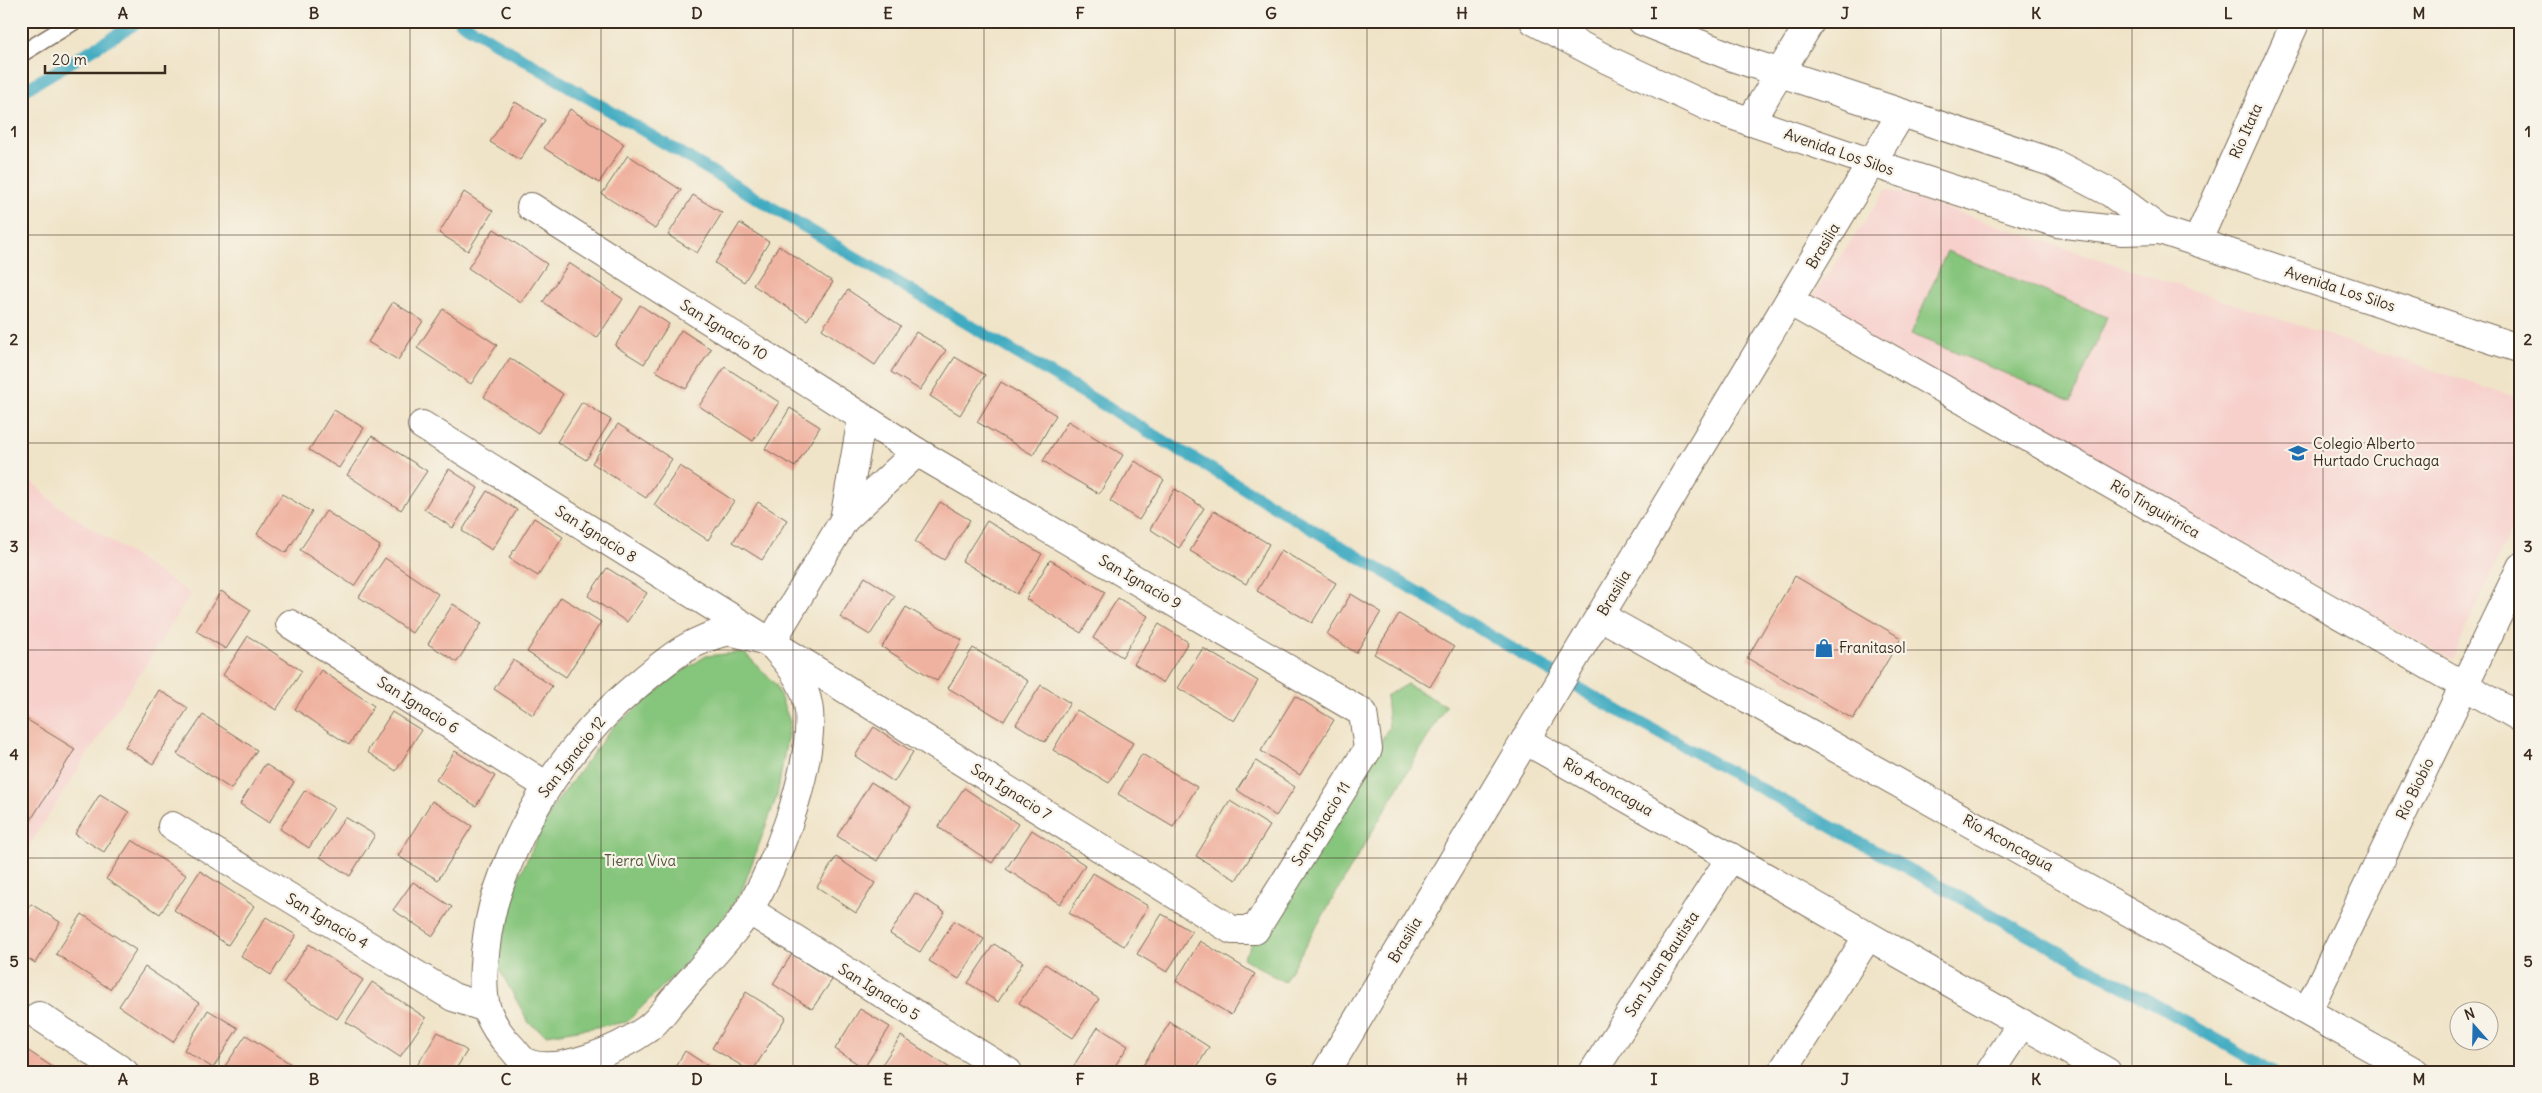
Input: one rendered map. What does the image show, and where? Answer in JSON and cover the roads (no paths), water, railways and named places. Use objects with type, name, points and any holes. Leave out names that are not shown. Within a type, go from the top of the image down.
[{"type":"street","name":"Avenida Los Silos","points":[[1534,21],[1660,86],[1710,108],[1872,164],[2057,223],[2124,231],[2160,230]]},
{"type":"street","name":"Avenida Los Silos","points":[[1642,21],[1718,51],[1901,114],[2051,162],[2111,193],[2160,230],[2521,349]]},
{"type":"street","points":[[1750,122],[1811,21]]},
{"type":"street","name":"Río Itata","points":[[2197,242],[2296,21]]},
{"type":"street","name":"Brasilia","points":[[1326,1072],[1901,114]]},
{"type":"street","name":"San Ignacio 10","points":[[530,207],[917,452]]},
{"type":"street","name":"Río Tinguiririca","points":[[1790,301],[2521,718]]},
{"type":"street","points":[[844,520],[862,418]]},
{"type":"street","name":"San Ignacio 8","points":[[422,425],[770,644]]},
{"type":"street","points":[[770,644],[844,520],[917,452]]},
{"type":"street","name":"San Ignacio 9","points":[[917,452],[1363,713]]},
{"type":"street","name":"Río Biobío","points":[[2308,1010],[2521,567]]},
{"type":"street","name":"San Ignacio 6","points":[[290,624],[547,786]]},
{"type":"street","name":"Río Aconcagua","points":[[1594,626],[2308,1010],[2415,1072]]},
{"type":"street","name":"San Ignacio 12","points":[[730,631],[770,644],[800,680],[809,710],[808,741],[788,823],[766,881],[750,911],[648,1028],[569,1069],[521,1067],[486,1008],[484,969],[487,932],[496,894],[525,824],[547,786],[586,734],[619,700],[673,655],[707,636],[730,631]]},
{"type":"street","name":"San Ignacio 7","points":[[770,644],[1232,930],[1255,930]]},
{"type":"street","name":"San Ignacio 11","points":[[1255,930],[1368,749],[1363,713]]},
{"type":"street","name":"Río Aconcagua","points":[[1525,740],[2107,1072]]},
{"type":"street","name":"San Ignacio 4","points":[[172,826],[453,997],[486,1008]]},
{"type":"street","name":"San Juan Bautista","points":[[1593,1072],[1731,857]]},
{"type":"street","name":"San Ignacio 5","points":[[750,911],[1008,1072]]},
{"type":"street","points":[[1782,1072],[1868,936]]},
{"type":"street","points":[[39,1016],[124,1072]]},
{"type":"street","points":[[1990,1072],[2022,1023]]},
{"type":"lane","points":[[21,54],[74,21]]},
{"type":"waterway","points":[[21,92],[140,21]]},
{"type":"waterway","points":[[459,21],[1599,700],[2146,999],[2274,1072]]},
{"type":"place","name":"Colegio Alberto Hurtado Cruchaga","points":[[2298,453]]},
{"type":"place","name":"Franitasol","points":[[1824,648]]},
{"type":"park label","name":"Tierra Viva","points":[[640,861]]}]
